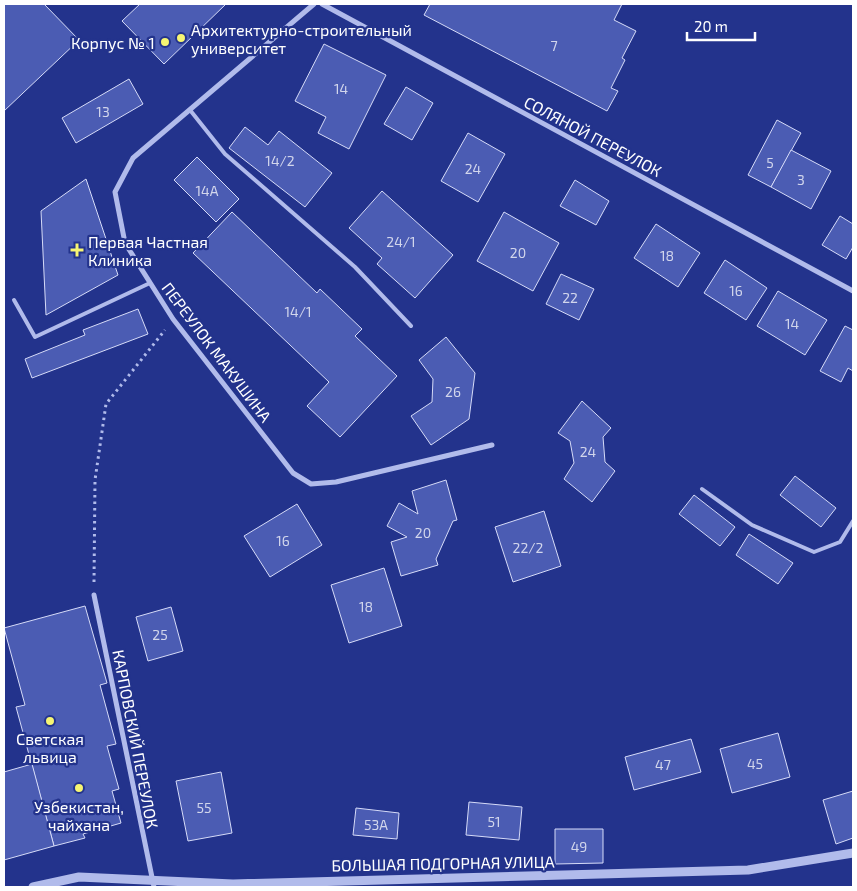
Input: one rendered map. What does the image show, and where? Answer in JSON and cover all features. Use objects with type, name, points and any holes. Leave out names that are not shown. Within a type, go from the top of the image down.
[{"type":"street","name":"ПЕРЕУЛОК МАКУШИНА","points":[[314,4],[133,158],[116,192],[125,243],[173,319],[293,473],[311,484],[336,482],[492,445]]},
{"type":"street","name":"СОЛЯНОЙ ПЕРЕУЛОК","points":[[322,4],[853,291]]},
{"type":"street","name":"КАРПОВСКИЙ ПЕРЕУЛОК","points":[[94,595],[153,884]]},
{"type":"street","name":"БОЛЬШАЯ ПОДГОРНАЯ УЛИЦА","points":[[33,887],[79,877],[153,884],[233,884],[748,870],[853,853]]},
{"type":"lane","points":[[190,110],[225,154],[355,267],[411,326]]},
{"type":"lane","points":[[14,300],[35,337],[150,283]]},
{"type":"lane","points":[[702,488],[752,525],[814,552],[840,542],[853,520]]},
{"type":"path","points":[[94,595],[95,480],[106,404],[173,319]]},
{"type":"building","points":[[4,4],[44,4],[79,40],[4,111]]},
{"type":"building","name":"Корпус № 1","points":[[140,4],[226,4],[164,64],[122,21]]},
{"type":"building","points":[[430,4],[622,4],[614,20],[636,31],[622,58],[625,60],[611,88],[618,91],[607,111],[424,15]]},
{"type":"building","points":[[324,44],[386,75],[349,149],[318,133],[326,117],[295,101]]},
{"type":"building","points":[[129,79],[143,104],[76,143],[62,118]]},
{"type":"building","points":[[406,87],[433,103],[412,140],[384,124]]},
{"type":"building","points":[[777,120],[801,133],[771,187],[748,175]]},
{"type":"building","points":[[245,127],[268,145],[279,131],[332,173],[305,207],[229,148]]},
{"type":"building","points":[[468,133],[505,154],[478,202],[441,181]]},
{"type":"building","points":[[791,150],[831,171],[811,209],[771,187]]},
{"type":"building","points":[[197,157],[239,199],[216,222],[174,180]]},
{"type":"building","points":[[86,179],[118,275],[46,315],[41,211]]},
{"type":"building","points":[[575,180],[609,201],[596,225],[560,206]]},
{"type":"building","points":[[382,191],[453,255],[415,298],[377,264],[382,258],[349,228]]},
{"type":"building","points":[[232,212],[317,293],[320,289],[362,329],[355,336],[397,376],[340,437],[307,406],[329,382],[193,253]]},
{"type":"building","points":[[504,212],[559,243],[533,291],[477,261]]},
{"type":"building","points":[[840,216],[853,224],[853,247],[846,259],[822,245]]},
{"type":"building","points":[[656,224],[700,253],[678,287],[634,258]]},
{"type":"building","points":[[725,260],[767,288],[746,320],[704,293]]},
{"type":"building","points":[[561,274],[594,289],[579,320],[546,304]]},
{"type":"building","points":[[778,291],[827,320],[805,355],[757,326]]},
{"type":"building","points":[[138,309],[148,334],[32,378],[25,359],[85,335],[83,330]]},
{"type":"building","points":[[845,326],[853,330],[853,371],[848,368],[841,382],[820,371]]},
{"type":"building","points":[[446,337],[475,373],[469,419],[431,445],[411,416],[432,402],[433,379],[419,360]]},
{"type":"building","points":[[582,401],[611,428],[603,437],[605,462],[615,471],[592,502],[564,479],[574,463],[570,441],[558,433]]},
{"type":"building","points":[[795,476],[836,508],[821,527],[780,495]]},
{"type":"building","points":[[446,480],[457,520],[453,521],[436,559],[438,565],[401,576],[391,542],[407,537],[387,526],[399,503],[418,514],[412,491]]},
{"type":"building","points":[[694,495],[735,527],[720,546],[679,514]]},
{"type":"building","points":[[297,504],[322,545],[270,577],[244,536]]},
{"type":"building","points":[[544,511],[561,566],[513,582],[495,527]]},
{"type":"building","points":[[749,534],[793,563],[778,584],[736,555]]},
{"type":"building","points":[[384,568],[402,626],[349,643],[331,585]]},
{"type":"building","points":[[85,606],[107,683],[100,685],[116,744],[107,746],[119,789],[112,791],[121,823],[83,834],[85,838],[54,846],[16,707],[25,705],[4,628]]},
{"type":"building","points":[[171,607],[183,651],[148,661],[136,617]]},
{"type":"building","points":[[778,733],[790,777],[732,793],[720,749]]},
{"type":"building","points":[[691,739],[701,772],[634,790],[625,757]]},
{"type":"building","points":[[32,764],[54,846],[4,860],[4,772]]},
{"type":"building","points":[[221,772],[232,833],[188,841],[176,781]]},
{"type":"building","points":[[853,791],[853,838],[836,844],[823,800]]},
{"type":"building","points":[[469,802],[522,807],[519,840],[466,835]]},
{"type":"building","points":[[356,808],[399,813],[397,839],[353,835]]},
{"type":"building","points":[[555,829],[603,829],[603,863],[555,864]]},
{"type":"place","name":"Архитектурно-строительный университет","points":[[181,38]]},
{"type":"place","name":"Корпус № 1","points":[[165,42]]},
{"type":"place","name":"Первая Частная Клиника","points":[[77,250]]},
{"type":"place","name":"Светская львица","points":[[50,721]]},
{"type":"place","name":"Узбекистан, чайхана","points":[[79,788]]}]
